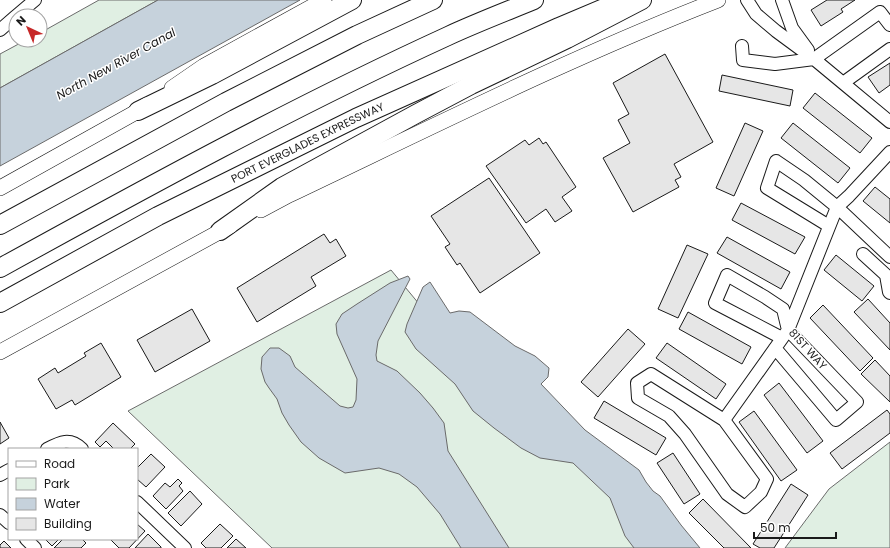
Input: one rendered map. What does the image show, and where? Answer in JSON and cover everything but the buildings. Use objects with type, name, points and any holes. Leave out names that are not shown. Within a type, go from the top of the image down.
[{"type":"highway","points":[[138,111],[212,76],[352,0]]},
{"type":"highway","points":[[357,35],[418,0]]},
{"type":"highway","points":[[0,225],[226,102],[357,35],[433,0]]},
{"type":"highway","points":[[0,268],[251,132],[354,80],[449,36],[534,0]]},
{"type":"highway","name":"PORT EVERGLADES EXPRESSWAY","points":[[0,303],[158,216],[356,118],[623,0]]},
{"type":"highway","points":[[220,231],[289,183],[471,85],[567,39],[642,0]]},
{"type":"main road","points":[[0,188],[138,111],[204,66],[324,0]]},
{"type":"main road","points":[[0,352],[220,231],[289,195],[523,83],[636,33],[718,0]]},
{"type":"street","points":[[26,8],[35,0]]},
{"type":"street","points":[[747,0],[756,14],[776,32],[814,59],[890,122]]},
{"type":"street","points":[[782,0],[792,28],[814,59]]},
{"type":"street","points":[[742,46],[743,60],[775,64],[814,59],[880,12],[890,25]]},
{"type":"street","points":[[0,30],[8,23]]},
{"type":"street","points":[[843,83],[890,49]]},
{"type":"street","points":[[724,420],[782,338],[837,207],[890,152]]},
{"type":"street","points":[[829,226],[767,188],[776,161],[804,180],[837,207],[890,257]]},
{"type":"street","points":[[863,254],[886,275],[890,293]]},
{"type":"street","name":"81ST WAY","points":[[782,338],[715,303],[727,275],[783,309],[782,338],[836,420],[857,402],[782,338]]},
{"type":"street","points":[[651,374],[724,420],[767,479],[761,492],[745,507],[727,494],[685,434],[669,416],[638,398],[637,383],[651,374]]},
{"type":"street","points":[[49,448],[67,441],[78,445],[81,448]]},
{"type":"street","points":[[138,503],[185,548]]},
{"type":"street","points":[[0,515],[8,522]]},
{"type":"street","points":[[27,540],[35,548]]},
{"type":"green space","points":[[99,0],[158,0],[0,88],[0,54],[11,48],[48,48],[48,29]]},
{"type":"green space","points":[[391,270],[434,322],[686,548],[272,548],[128,411]]},
{"type":"green space","points":[[890,442],[890,548],[785,548],[829,489]]},
{"type":"water","name":"North New River Canal","points":[[158,0],[300,0],[0,166],[0,88]]},
{"type":"water","points":[[408,276],[410,279],[378,341],[376,355],[377,361],[397,371],[420,393],[444,423],[448,451],[509,548],[461,548],[440,514],[417,487],[399,474],[379,468],[345,473],[319,458],[301,442],[282,413],[277,399],[265,382],[261,369],[262,357],[270,348],[279,348],[290,356],[295,367],[340,406],[348,408],[353,407],[356,400],[357,379],[337,334],[336,324],[342,314],[357,304],[390,283]]},
{"type":"water","points":[[430,282],[450,313],[459,311],[470,312],[515,346],[535,356],[549,368],[548,377],[541,384],[585,430],[639,470],[653,491],[660,496],[700,548],[634,548],[625,536],[610,498],[573,463],[540,458],[521,448],[473,411],[455,384],[416,349],[405,332],[423,287]]}]
